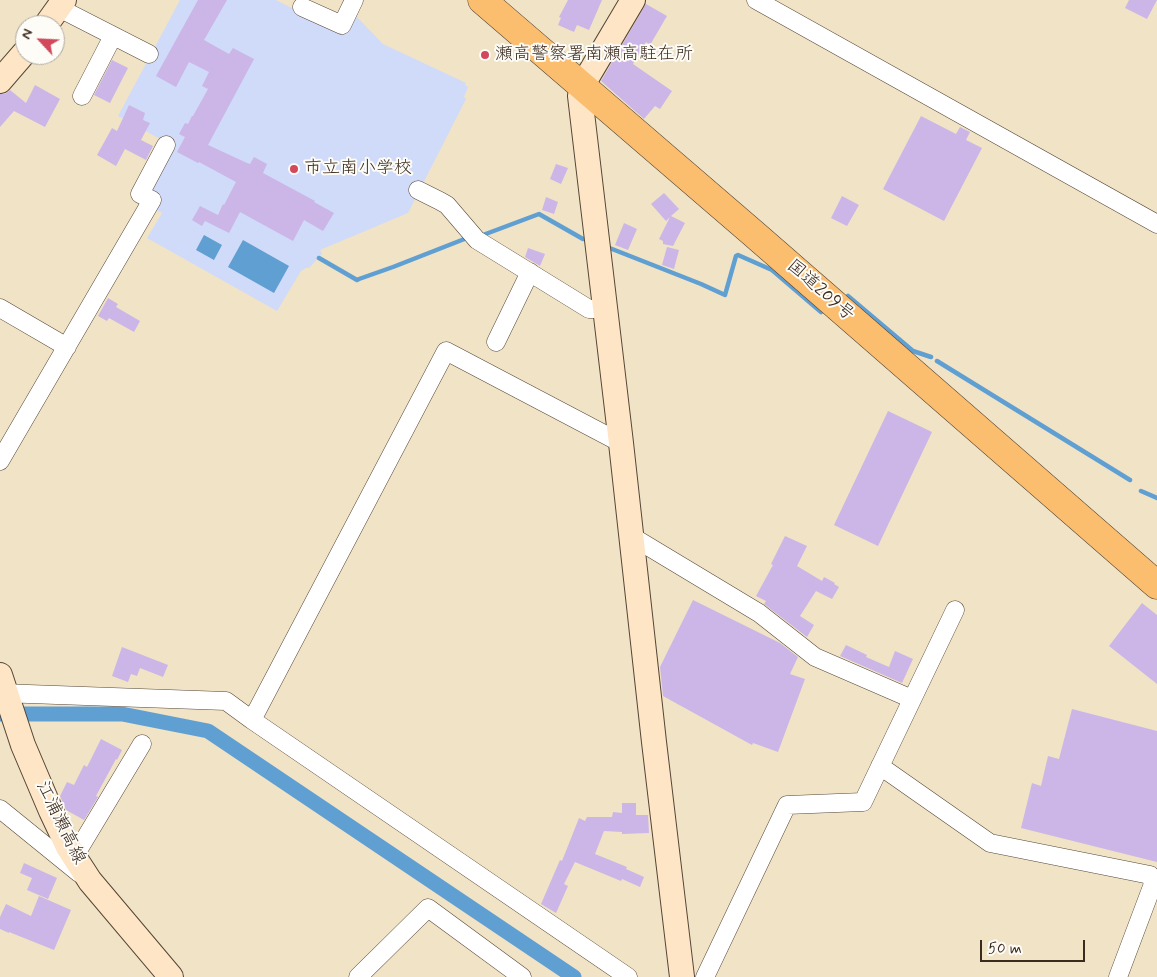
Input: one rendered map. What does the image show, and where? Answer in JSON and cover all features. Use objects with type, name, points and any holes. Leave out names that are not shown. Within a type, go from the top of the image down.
[{"type":"highway","name":"国道209号","points":[[482,0],[1157,585]]},
{"type":"street","points":[[302,7],[342,25],[354,0]]},
{"type":"street","points":[[633,0],[582,86],[580,96],[682,977]]},
{"type":"street","points":[[756,0],[1157,224]]},
{"type":"street","points":[[56,11],[149,54]]},
{"type":"street","points":[[82,96],[113,36]]},
{"type":"street","points":[[0,81],[15,64]]},
{"type":"street","points":[[0,461],[152,200],[140,194],[166,145]]},
{"type":"street","points":[[418,190],[447,205],[477,240],[589,309],[605,309]]},
{"type":"street","points":[[496,342],[530,272]]},
{"type":"street","points":[[0,308],[67,346]]},
{"type":"street","points":[[252,720],[446,351],[621,443]]},
{"type":"street","points":[[631,536],[759,612],[815,657],[912,699]]},
{"type":"street","points":[[706,977],[787,805],[863,802],[955,610]]},
{"type":"street","points":[[4,691],[226,701],[628,977]]},
{"type":"street","name":"江浦瀬高線","points":[[4,691],[23,744],[68,848],[90,881],[171,977]]},
{"type":"street","points":[[74,857],[142,744]]},
{"type":"street","points":[[880,766],[990,843],[1150,875],[1153,884],[1118,977]]},
{"type":"street","points":[[0,809],[90,881]]},
{"type":"street","points":[[358,977],[428,908],[522,977]]},
{"type":"shaded area","name":"市立南小学校","points":[[180,0],[276,0],[346,35],[355,15],[383,44],[466,83],[465,85],[468,87],[464,97],[466,99],[408,213],[320,250],[322,254],[309,268],[301,271],[277,311],[147,238],[162,213],[155,209],[145,193],[171,145],[118,116]]},
{"type":"water","points":[[204,235],[222,245],[214,260],[196,250]]},
{"type":"water","points":[[243,240],[289,266],[274,293],[228,267]]},
{"type":"building","points":[[198,0],[227,0],[204,40],[229,54],[233,48],[254,59],[208,145],[250,164],[254,157],[267,164],[263,173],[334,213],[323,231],[304,220],[293,241],[240,212],[229,233],[205,221],[202,226],[192,220],[200,206],[218,215],[236,182],[177,152],[185,137],[179,134],[185,123],[188,124],[208,89],[202,86],[209,72],[189,62],[176,87],[156,76]]},
{"type":"building","points":[[568,0],[602,0],[589,30],[577,25],[574,32],[558,25],[561,18],[559,17]]},
{"type":"building","points":[[1129,0],[1157,0],[1147,19],[1125,8]]},
{"type":"building","points":[[646,4],[667,16],[650,45],[646,42],[633,64],[672,91],[660,109],[655,106],[644,119],[601,81]]},
{"type":"building","points":[[112,60],[128,68],[110,103],[94,95]]},
{"type":"building","points":[[35,85],[60,99],[45,127],[14,111],[0,127],[0,94],[5,94],[10,90],[26,103]]},
{"type":"building","points":[[129,105],[145,113],[143,120],[150,123],[141,140],[153,146],[146,160],[125,149],[116,166],[97,155],[112,128],[117,131]]},
{"type":"building","points":[[921,116],[956,134],[960,127],[970,132],[966,140],[982,148],[944,221],[883,189]]},
{"type":"building","points":[[556,164],[568,168],[561,184],[550,179]]},
{"type":"building","points":[[664,193],[679,209],[671,216],[685,223],[673,246],[663,244],[663,241],[659,239],[670,217],[666,221],[651,204]]},
{"type":"building","points":[[842,196],[859,205],[847,226],[831,218]]},
{"type":"building","points":[[546,197],[558,202],[554,214],[542,210]]},
{"type":"building","points":[[624,223],[637,229],[628,250],[615,245]]},
{"type":"building","points":[[667,247],[679,250],[674,269],[662,265]]},
{"type":"building","points":[[528,248],[545,254],[540,266],[525,257]]},
{"type":"building","points":[[108,298],[118,304],[116,307],[140,321],[134,332],[109,318],[107,321],[98,316]]},
{"type":"building","points":[[888,411],[932,432],[878,546],[834,525]]},
{"type":"building","points":[[785,536],[807,546],[797,566],[822,581],[824,577],[839,587],[832,599],[816,591],[800,616],[814,625],[807,637],[764,604],[766,601],[756,596],[773,565],[771,564]]},
{"type":"building","points":[[693,600],[780,643],[798,657],[790,674],[805,679],[778,752],[753,743],[752,745],[663,696],[660,667]]},
{"type":"building","points":[[1142,603],[1157,615],[1157,684],[1109,646]]},
{"type":"building","points":[[846,645],[867,655],[866,657],[889,667],[895,651],[913,659],[902,683],[840,656]]},
{"type":"building","points":[[122,647],[168,665],[163,677],[140,668],[137,676],[131,674],[128,682],[112,676]]},
{"type":"building","points":[[1072,709],[1157,731],[1157,862],[1021,828],[1032,783],[1041,786],[1048,756],[1059,759]]},
{"type":"building","points":[[101,739],[122,750],[84,820],[66,810],[60,796],[67,782],[74,785],[84,765],[87,767]]},
{"type":"building","points":[[622,803],[636,803],[636,815],[648,815],[649,833],[622,834],[622,832],[604,831],[595,854],[627,867],[626,869],[644,877],[640,887],[575,862],[564,884],[568,886],[556,913],[541,904],[560,860],[562,861],[579,818],[585,821],[587,817],[612,817],[613,812],[622,813]]},
{"type":"building","points":[[24,863],[57,878],[48,899],[27,890],[32,878],[20,873]]},
{"type":"building","points":[[39,896],[71,910],[54,950],[0,929],[0,917],[6,904],[31,916]]},
{"type":"waterway","points":[[483,235],[539,214],[583,239]]},
{"type":"waterway","points":[[319,258],[357,280],[467,238]]},
{"type":"waterway","points":[[607,247],[725,295],[736,256],[738,255],[772,270],[821,312]]},
{"type":"waterway","points":[[848,296],[913,351],[931,357]]},
{"type":"waterway","points":[[937,361],[1130,480]]},
{"type":"waterway","points":[[1141,491],[1157,498]]},
{"type":"waterway","points":[[0,714],[122,714],[208,731],[574,977]]},
{"type":"place","name":"瀬高警察署南瀬高駐在所","points":[[485,55]]},
{"type":"place","name":"市立南小学校","points":[[294,169]]}]
